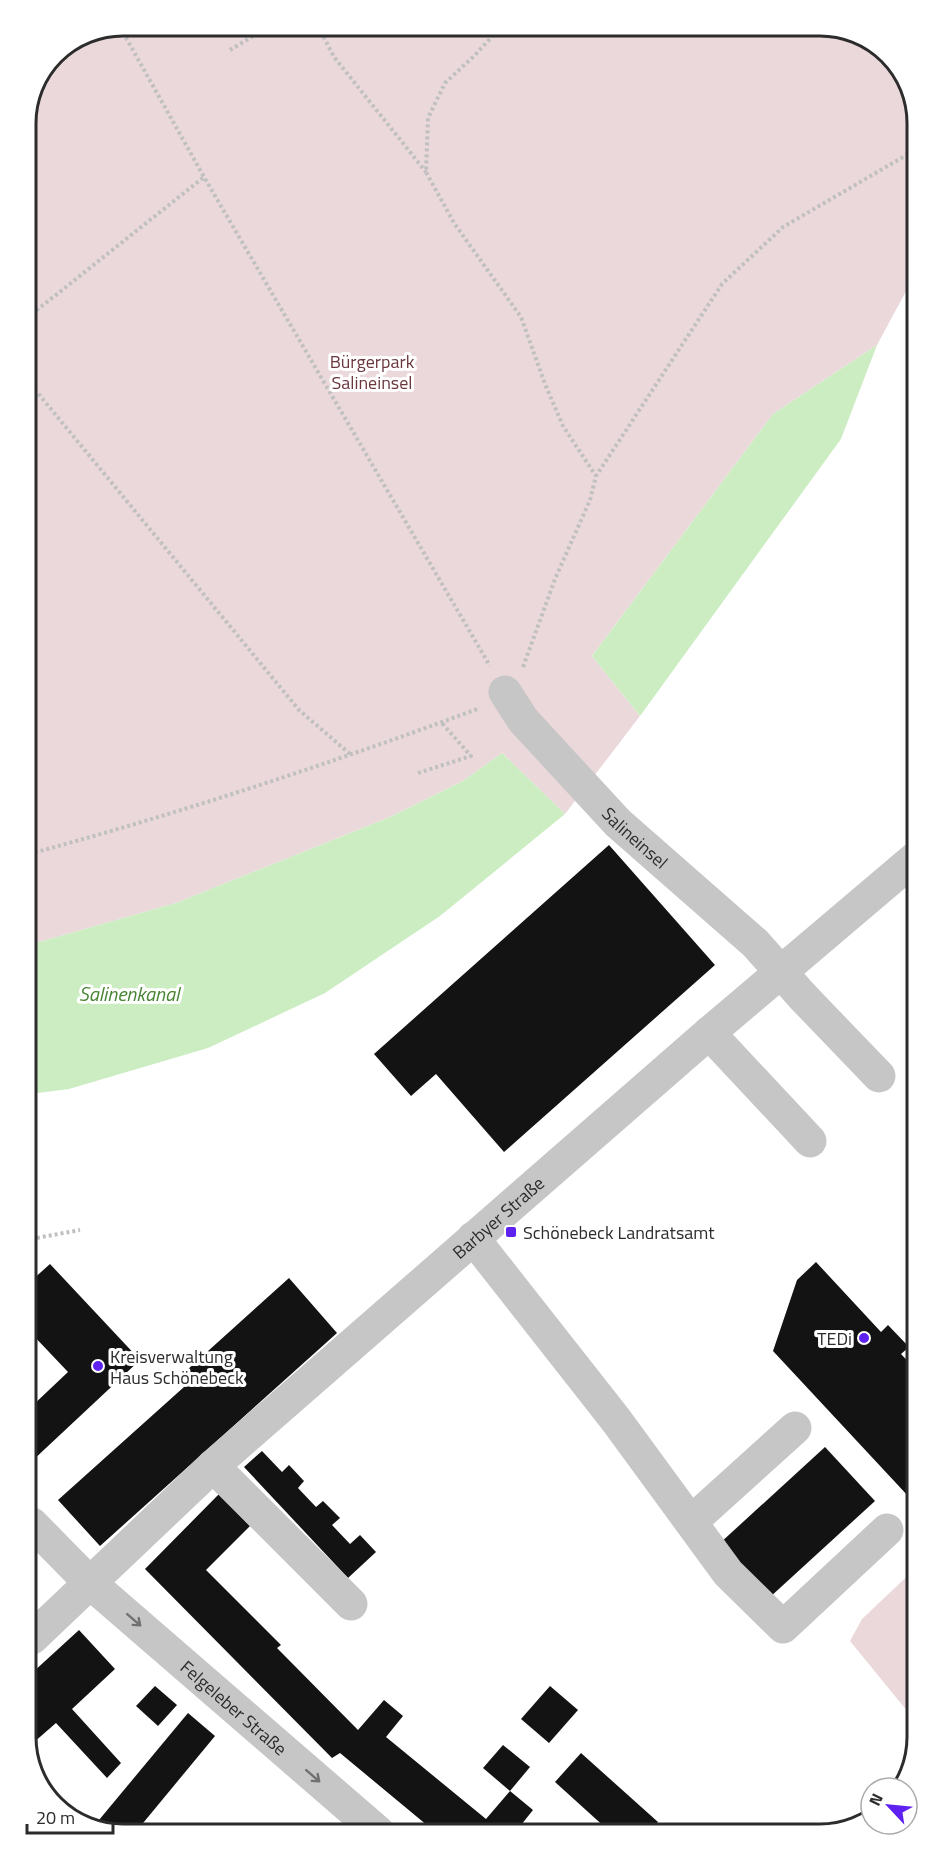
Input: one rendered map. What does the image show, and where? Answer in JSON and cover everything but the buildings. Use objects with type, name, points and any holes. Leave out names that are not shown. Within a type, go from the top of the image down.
[{"type":"street","name":"Salineinsel","points":[[506,692],[523,720],[618,822],[755,943],[879,1076]]},
{"type":"street","name":"Barbyer Straße","points":[[36,1634],[213,1466],[709,1033],[907,865]]},
{"type":"street","points":[[709,1033],[810,1141]]},
{"type":"street","points":[[473,1238],[616,1420],[728,1573],[783,1627],[887,1530]]},
{"type":"street","points":[[691,1522],[795,1428]]},
{"type":"street","points":[[213,1466],[351,1604]]},
{"type":"street","name":"Felgeleber Straße","points":[[36,1528],[89,1582],[369,1824]]},
{"type":"path","points":[[125,36],[204,177],[506,692]]},
{"type":"path","points":[[230,50],[253,36]]},
{"type":"path","points":[[323,36],[334,57],[426,172],[454,223],[520,317],[545,384],[564,426],[596,476]]},
{"type":"path","points":[[426,172],[428,118],[445,83],[493,36]]},
{"type":"path","points":[[36,852],[117,830],[351,755],[486,706],[506,692],[521,672],[555,579],[590,500],[596,476],[722,284],[783,227],[907,155]]},
{"type":"path","points":[[36,311],[204,177]]},
{"type":"path","points":[[36,391],[299,710],[351,755]]},
{"type":"path","points":[[418,773],[471,756],[441,722]]},
{"type":"path","points":[[36,1238],[80,1230]]},
{"type":"green space","name":"Bürgerpark Salineinsel","points":[[123,36],[826,36],[853,43],[873,54],[889,70],[900,90],[905,106],[907,123],[907,289],[877,345],[773,414],[592,656],[640,716],[565,814],[502,753],[463,781],[390,817],[176,903],[36,943],[36,117],[45,85],[54,70],[80,48],[95,41]]},
{"type":"green space","points":[[907,1576],[907,1711],[850,1641],[862,1619]]},
{"type":"water","points":[[877,345],[841,439],[640,716],[592,656],[773,414]]},
{"type":"water","name":"Salinenkanal","points":[[502,753],[565,814],[440,916],[325,993],[208,1048],[69,1089],[36,1093],[36,943],[176,903],[390,817],[463,781]]},
{"type":"place","name":"Schönebeck Landratsamt","points":[[511,1232]]},
{"type":"place","name":"TEDi","points":[[864,1338]]},
{"type":"place","name":"Kreisverwaltung Haus Schönebeck","points":[[98,1366]]}]
